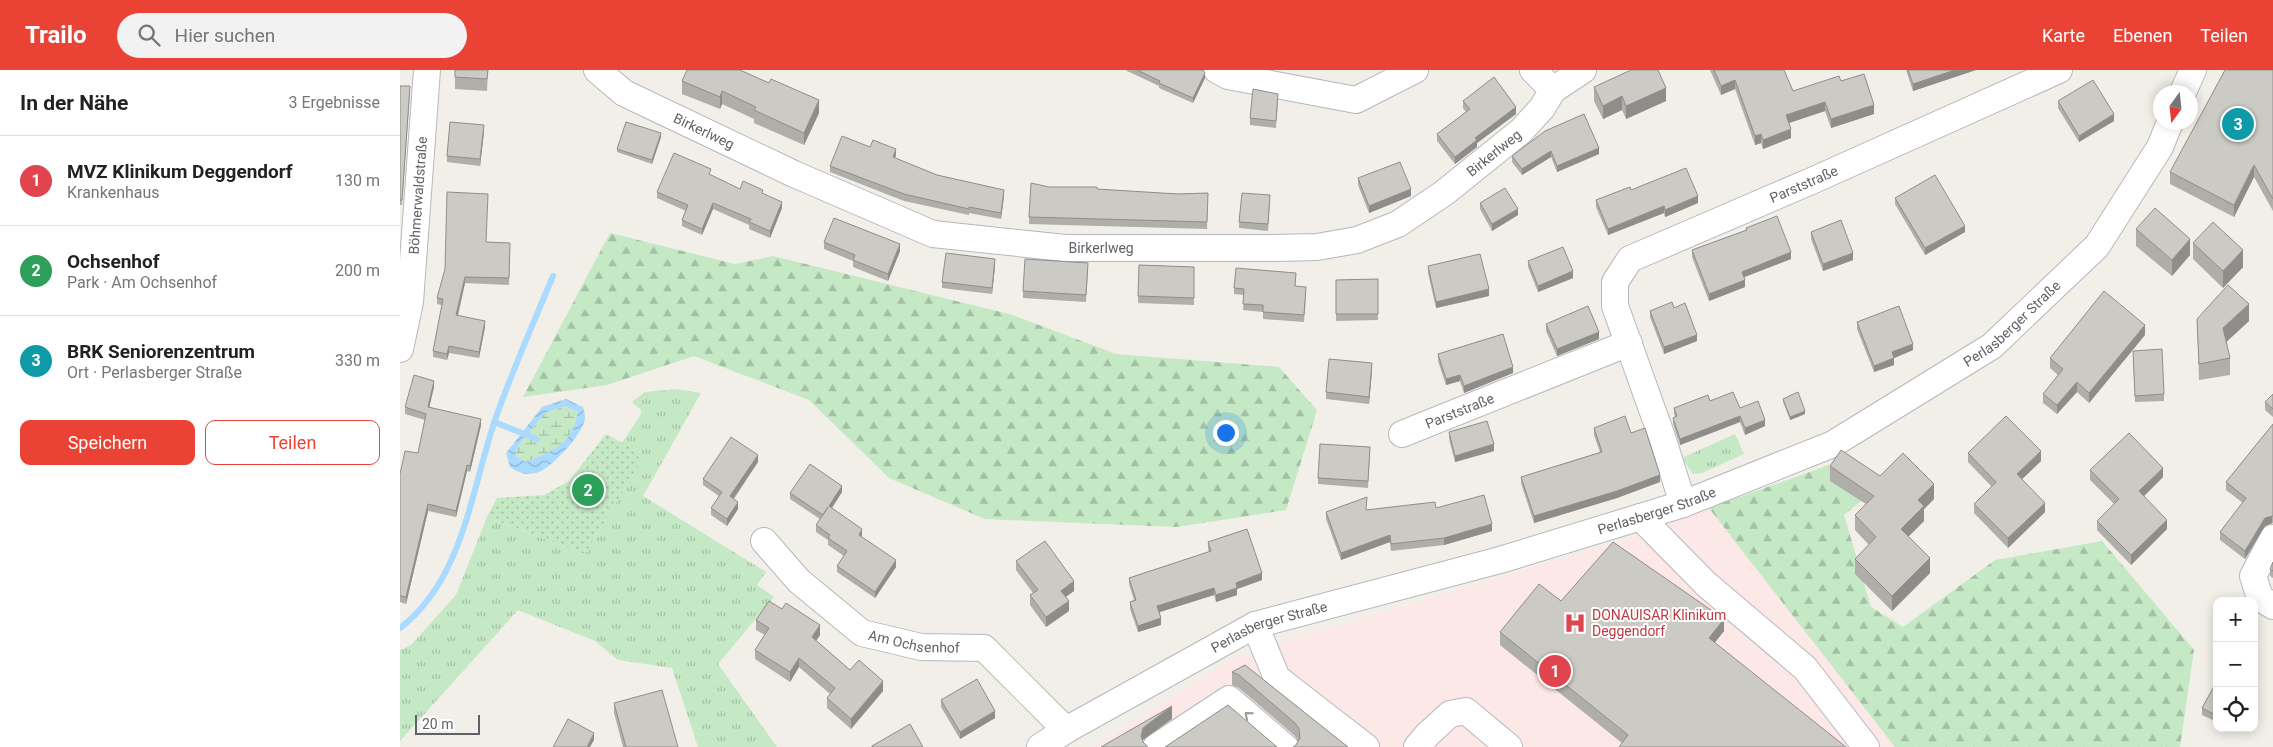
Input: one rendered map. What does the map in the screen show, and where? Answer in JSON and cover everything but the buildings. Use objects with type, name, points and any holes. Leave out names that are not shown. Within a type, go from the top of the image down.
[{"type":"street","name":"Böhmerwaldstraße","points":[[400,348],[410,302],[427,70]]},
{"type":"street","name":"Birkerlweg","points":[[597,70],[624,93],[794,174],[933,234],[1065,248],[1318,247],[1357,240],[1398,224],[1444,193],[1521,131],[1542,108],[1553,90],[1583,70]]},
{"type":"street","points":[[1217,70],[1228,76],[1356,100],[1415,70]]},
{"type":"street","points":[[1533,70],[1553,90]]},
{"type":"street","name":"Parststraße","points":[[1683,504],[1615,306],[1615,282],[1630,259],[1816,179],[2059,70]]},
{"type":"street","points":[[2186,85],[2193,70]]},
{"type":"street","name":"Perlasberger Straße","points":[[1040,747],[1066,730],[1256,625],[1500,560],[1683,504],[1833,444],[1992,346],[2097,246],[2160,147],[2167,130]]},
{"type":"street","name":"Parststraße","points":[[1402,434],[1629,343]]},
{"type":"street","points":[[1640,517],[1706,584],[1805,668],[1866,747]]},
{"type":"street","points":[[2273,538],[2253,576],[2260,598],[2273,606]]},
{"type":"street","name":"Am Ochsenhof","points":[[764,541],[800,581],[862,633],[921,647],[984,648],[1066,730]]},
{"type":"street","points":[[1256,625],[1277,678],[1366,747]]},
{"type":"street","points":[[1169,744],[1229,699],[1285,747]]},
{"type":"street","points":[[1417,747],[1450,714],[1466,711],[1509,747]]},
{"type":"shaded area","name":"DONAUISAR Klinikum Deggendorf","points":[[1709,508],[1895,747],[1095,747],[1235,657],[1624,540]]},
{"type":"green space","points":[[610,233],[735,264],[773,256],[1013,315],[1116,354],[1279,367],[1317,410],[1286,510],[1176,527],[985,519],[889,478],[809,400],[694,356],[607,385],[523,397]]},
{"type":"green space","points":[[676,389],[701,393],[643,496],[766,572],[757,585],[774,597],[718,664],[777,747],[698,747],[672,668],[618,660],[595,641],[518,610],[400,741],[400,650],[411,645],[456,595],[487,517],[585,554],[645,455],[622,443],[641,414],[641,410],[632,402],[645,392]]},
{"type":"green space","points":[[565,406],[578,412],[575,423],[566,440],[553,450],[526,462],[515,456],[518,446],[545,413]]},
{"type":"green space","points":[[606,434],[645,455],[585,554],[487,517],[497,498],[544,495],[569,481]]},
{"type":"green space","points":[[1735,434],[1744,454],[1702,473],[1693,474],[1682,458]]},
{"type":"green space","points":[[1829,465],[1866,497],[1844,515],[1871,607],[1903,627],[1995,560],[2102,541],[2194,650],[2180,747],[1895,747],[1709,508]]},
{"type":"water","points":[[566,399],[583,407],[585,419],[583,426],[557,459],[536,473],[522,473],[510,467],[506,453],[542,407]],"holes":[[[565,406],[578,412],[571,432],[553,450],[526,462],[515,456],[518,446],[545,413]]]},
{"type":"waterway","points":[[400,628],[421,608],[438,585],[451,560],[462,533],[495,420],[553,276]]},
{"type":"waterway","points":[[494,422],[537,439]]},
{"type":"place","name":"BRK Seniorenzentrum","points":[[2238,124]]},
{"type":"place","name":"Ochsenhof","points":[[588,490]]},
{"type":"place","name":"DONAUISAR Klinikum Deggendorf","points":[[1575,623]]},
{"type":"place","name":"MVZ Klinikum Deggendorf","points":[[1555,671]]}]
